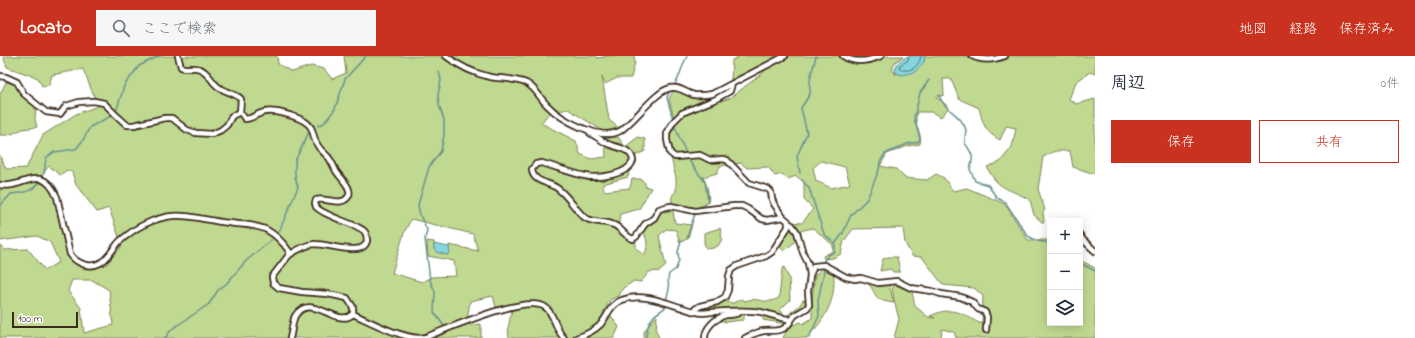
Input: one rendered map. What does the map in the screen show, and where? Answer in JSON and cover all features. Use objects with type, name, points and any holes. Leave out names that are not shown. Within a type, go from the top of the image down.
[{"type":"street","points":[[178,56],[182,67],[185,69],[198,68],[206,71],[216,84],[224,91],[237,95],[241,99],[240,112],[245,119],[264,112],[274,111],[303,121],[313,130],[315,142],[329,158],[338,175],[349,188],[350,192],[346,199],[338,202],[320,199],[316,200],[316,207],[335,219],[359,228],[365,232],[367,242],[361,248],[353,249],[314,244],[306,246],[289,255],[272,277],[272,280],[278,288],[328,294],[347,298],[353,307],[353,314]]},
{"type":"street","points":[[446,56],[466,69],[477,73],[490,77],[524,82],[535,90],[546,104],[559,116],[589,130],[603,134],[612,134],[619,131],[643,111],[662,91],[670,88],[678,88],[693,95],[702,96],[712,94],[785,56]]},
{"type":"street","points":[[843,56],[848,59],[860,61],[871,60],[881,56]]},
{"type":"street","points":[[972,56],[982,59],[999,58],[1005,56]]},
{"type":"street","points":[[0,76],[17,82],[24,94],[46,112],[60,114],[66,106],[79,102],[94,101],[104,103],[127,125],[172,118],[186,130],[196,133],[212,134],[221,130],[227,125],[232,116],[240,112]]},
{"type":"street","points":[[692,311],[700,306],[717,302],[725,297],[728,290],[731,270],[737,266],[766,256],[772,252],[788,227],[786,218],[783,217],[774,204],[771,192],[768,189],[749,183],[727,160],[710,160],[700,155],[675,157],[670,153],[667,140],[668,133],[673,122],[682,113],[716,99],[730,91],[732,84]]},
{"type":"street","points":[[589,130],[590,133],[607,143],[631,154],[634,161],[630,168],[623,172],[596,177],[585,176],[542,163],[536,164],[532,169],[532,173],[534,177],[556,187],[565,194],[584,216],[592,221],[613,224],[629,238],[633,239],[636,237],[645,224],[654,218],[660,209],[672,206],[696,211],[742,206],[762,219],[767,220],[783,217]]},
{"type":"street","points":[[0,185],[9,185],[31,178],[40,179],[54,188],[70,254],[73,259],[88,265],[100,263],[120,241],[143,225],[167,216],[180,215],[258,227],[268,230],[286,247],[289,251],[289,255]]},
{"type":"street","points":[[745,338],[761,332],[780,331],[785,328],[795,315],[807,308],[809,304],[808,291],[810,275],[808,263],[803,253],[797,232],[792,225],[788,224]]},
{"type":"street","points":[[1083,240],[1095,251]]},
{"type":"street","points":[[810,275],[814,266],[822,265],[846,277],[855,279],[860,278],[878,283],[897,281],[911,288],[961,297],[972,302],[978,309],[985,312],[987,317],[986,330]]},
{"type":"street","points":[[576,338],[595,329],[601,324],[609,310],[615,304],[623,300],[645,298],[699,313],[741,310],[759,311],[788,319],[790,322]]},
{"type":"street","points":[[353,314],[396,332],[411,337],[420,338],[500,310],[534,304],[545,307],[550,312],[560,334],[564,338]]},
{"type":"street","points":[[290,338],[295,317],[302,309],[310,307],[320,309],[340,318],[346,318],[353,314]]},
{"type":"street","points":[[705,338],[707,329],[712,324],[722,317],[736,314],[741,310]]},
{"type":"green space","points":[[3,56],[277,56],[278,64],[292,72],[311,66],[324,69],[332,79],[346,73],[344,56],[596,56],[598,58],[608,56],[634,56],[635,62],[631,78],[617,78],[605,84],[602,77],[609,120],[619,128],[603,131],[568,109],[549,113],[541,123],[576,141],[580,154],[591,159],[606,157],[605,139],[618,137],[625,147],[638,137],[645,139],[645,151],[631,158],[628,177],[603,184],[604,191],[630,188],[632,179],[641,179],[645,183],[645,186],[651,188],[639,209],[620,214],[618,230],[630,241],[636,243],[636,248],[644,255],[647,249],[647,243],[643,231],[661,212],[673,211],[675,223],[692,225],[688,238],[680,243],[676,230],[666,229],[659,236],[666,266],[660,271],[649,272],[641,282],[634,281],[623,288],[619,296],[611,299],[603,313],[611,316],[619,327],[614,338],[509,338],[508,328],[512,310],[496,307],[493,296],[470,301],[467,320],[469,325],[481,324],[481,338],[0,338],[0,245],[5,250],[28,249],[45,270],[59,262],[50,242],[37,236],[0,241],[0,155],[6,169],[26,168],[43,135],[76,114],[98,106],[83,69],[52,75],[49,85],[42,86],[38,78],[7,67]],"holes":[[[49,166],[60,175],[67,170],[72,172],[76,185],[97,212],[109,208],[122,246],[106,265],[91,269],[79,266],[70,258],[65,247],[54,195],[47,185],[37,181]],[[411,219],[473,234],[478,251],[449,245],[449,253],[447,255],[436,252],[434,249],[434,242],[427,241],[428,256],[454,261],[456,276],[431,277],[422,282],[392,273],[404,233]],[[72,280],[92,280],[109,290],[113,325],[84,333],[81,308],[68,291]]]},
{"type":"green space","points":[[740,56],[904,56],[895,62],[892,69],[896,75],[895,72],[902,75],[924,62],[925,56],[1095,56],[1095,74],[1090,72],[1076,82],[1069,99],[1076,104],[1095,99],[1095,174],[1073,167],[1070,151],[1055,151],[1043,157],[1038,189],[1045,210],[1043,212],[1044,222],[1034,215],[1030,200],[1000,185],[991,175],[987,167],[1000,162],[1012,147],[1016,128],[1006,126],[1000,140],[991,134],[985,127],[979,108],[959,99],[951,79],[943,79],[944,95],[936,97],[949,107],[941,117],[931,112],[917,112],[916,121],[921,140],[920,144],[908,146],[887,154],[880,166],[896,169],[905,178],[927,180],[936,174],[944,178],[953,191],[967,188],[1005,204],[1028,240],[1047,240],[1047,326],[1083,326],[1083,262],[1095,268],[1095,338],[956,338],[954,332],[942,329],[941,338],[894,338],[899,319],[892,288],[895,285],[912,292],[915,306],[928,317],[935,318],[930,316],[944,311],[950,311],[961,313],[979,323],[982,323],[983,296],[974,288],[943,285],[922,257],[912,256],[905,243],[903,228],[853,229],[844,241],[841,254],[833,258],[824,259],[823,256],[833,251],[833,245],[813,228],[799,231],[796,241],[784,251],[780,247],[792,222],[802,223],[813,209],[804,200],[804,182],[796,176],[788,179],[782,174],[775,176],[768,167],[747,168],[741,163],[720,166],[717,173],[703,177],[708,190],[708,203],[696,208],[673,204],[672,199],[676,191],[676,178],[671,158],[674,153],[669,138],[675,122],[669,99],[673,91],[681,92],[695,98],[710,97],[710,105],[730,98],[764,72],[764,63],[731,80],[732,60]],"holes":[[[821,161],[845,167],[850,184],[831,188],[816,181],[813,168]]]},
{"type":"green space","points":[[6,82],[16,84],[22,96],[36,105],[35,119],[37,127],[23,129],[9,135],[0,135],[0,94]]},
{"type":"green space","points":[[720,228],[722,239],[718,246],[710,249],[706,248],[704,243],[704,233]]},
{"type":"green space","points":[[888,257],[897,257],[900,272],[893,272],[891,269],[880,271],[883,259]]},
{"type":"green space","points":[[784,267],[789,278],[790,300],[780,310],[786,316],[799,306],[803,300],[806,301],[803,309],[794,314],[786,324],[763,320],[763,309],[746,308],[743,320],[726,322],[720,320],[726,311],[714,309],[699,311],[699,307],[722,301],[733,303],[742,299],[745,301],[769,301],[779,298],[782,269]]},
{"type":"green space","points":[[824,267],[833,272],[834,287],[831,302],[820,323],[807,338],[783,338],[792,326],[801,322],[803,324],[812,318],[812,299],[815,275]]},
{"type":"green space","points":[[866,282],[880,286],[889,285],[894,303],[886,302],[878,298]]},
{"type":"green space","points":[[657,316],[656,331],[659,338],[644,338],[644,332],[651,321]]},
{"type":"water","points":[[908,56],[925,56],[924,62],[915,72],[902,75],[895,72],[897,64]]},
{"type":"water","points":[[434,244],[449,247],[450,253],[447,255],[436,252],[434,249]]},
{"type":"waterway","points":[[44,174],[46,158],[54,152],[76,149],[90,127],[113,115],[117,109],[124,86],[139,66],[159,56]]},
{"type":"waterway","points":[[318,126],[324,123],[335,109],[345,79],[366,56]]},
{"type":"waterway","points":[[675,85],[687,56]]},
{"type":"waterway","points":[[800,173],[797,156],[807,133],[801,108],[810,94],[810,79],[816,56]]},
{"type":"waterway","points":[[439,72],[441,80],[438,95],[439,105],[444,120],[444,135],[441,151],[429,167],[418,205],[420,215],[427,230],[425,239],[430,280],[435,292],[434,312],[444,326]]},
{"type":"waterway","points":[[809,338],[819,316],[818,301],[824,272],[823,262],[828,255],[835,252],[835,244],[843,233],[851,215],[867,199],[879,170],[880,162],[885,154],[907,144],[918,142],[920,139],[914,118],[920,93],[929,80]]},
{"type":"waterway","points":[[669,92],[667,98],[673,119]]},
{"type":"waterway","points":[[939,95],[944,105],[957,116],[964,125],[966,130],[965,143],[972,156],[970,169],[975,181],[988,185],[997,198],[1005,202],[1028,236],[1037,241],[1047,243]]},
{"type":"waterway","points":[[674,125],[686,153]]},
{"type":"waterway","points":[[278,234],[298,187],[295,177],[295,161],[309,132]]},
{"type":"waterway","points":[[687,158],[705,182],[708,201],[703,208]]},
{"type":"waterway","points":[[802,180],[809,188],[824,234],[835,244]]},
{"type":"waterway","points":[[0,206],[11,194],[30,190],[39,182]]},
{"type":"waterway","points":[[687,237],[695,214]]},
{"type":"waterway","points":[[165,338],[172,329],[209,304],[218,290],[226,284],[246,261],[271,240]]},
{"type":"waterway","points":[[666,300],[669,290],[669,274],[676,269],[679,260],[678,252],[681,241]]},
{"type":"waterway","points":[[1083,265],[1095,271]]},
{"type":"waterway","points":[[646,338],[651,319],[666,306]]}]
